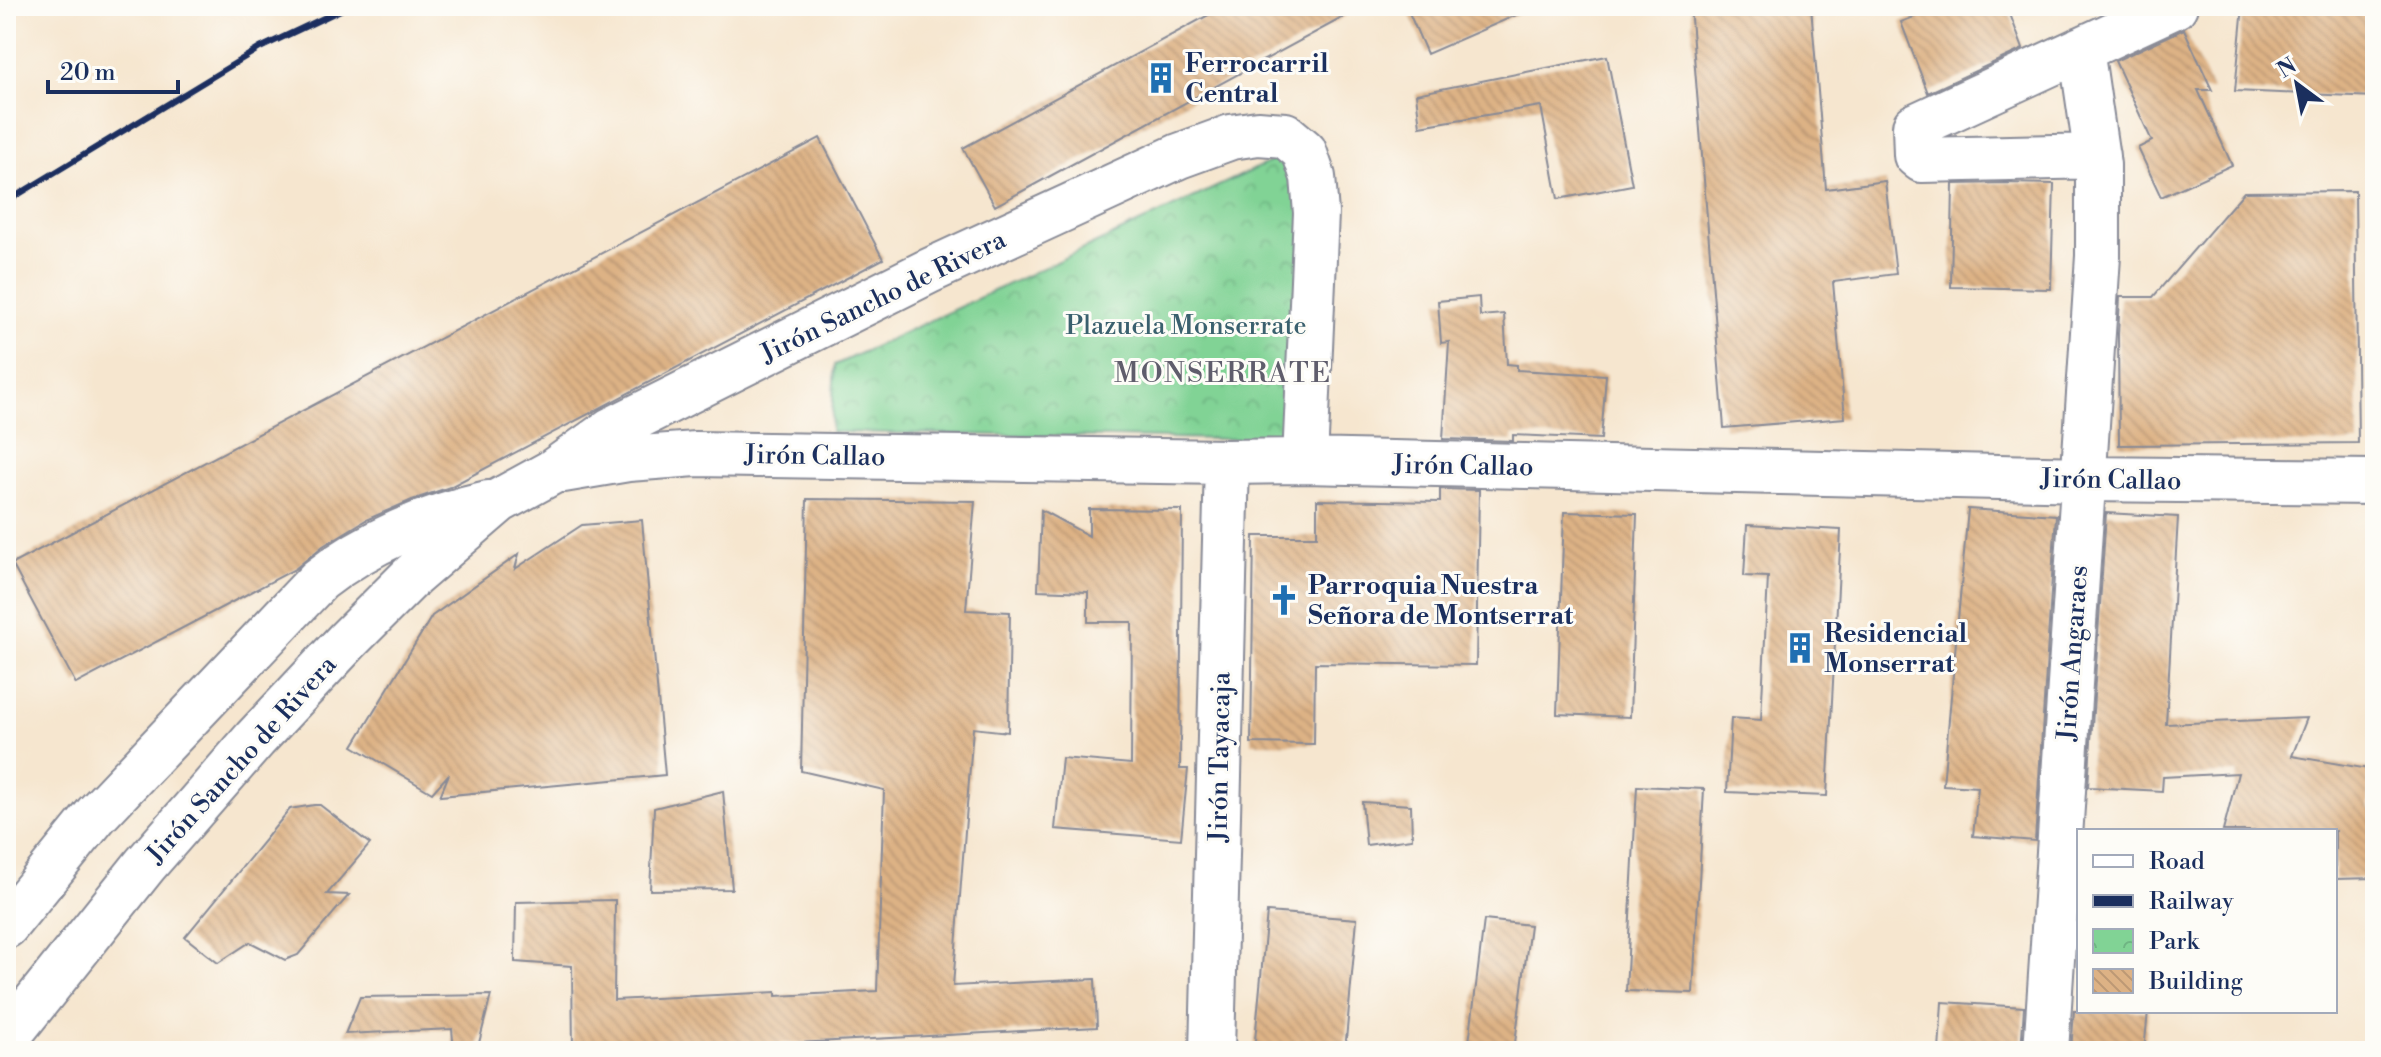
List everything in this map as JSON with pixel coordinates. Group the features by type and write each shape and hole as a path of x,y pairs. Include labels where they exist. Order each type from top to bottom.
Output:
{"street":[{"path":"2097,156 1922,160 1916,155 1915,126 2175,6"},
{"name":"Jirón Angaraes","path":"2046,1051 2098,256 2097,156 2081,49"},
{"name":"Jirón Sancho de Rivera","path":"6,1039 145,865 255,739 413,575 499,501 552,472 611,430 927,272 1179,156 1231,137 1258,133 1285,135 1304,151 1313,177 1316,213 1305,461"},
{"name":"Jirón Callao","path":"552,472 628,459 696,454 1305,461 2084,479 2375,482"},
{"name":"Jirón Tayacaja","path":"1212,1051 1227,462"},
{"name":"Jirón Sancho de Rivera","path":"6,926 96,815 319,580 356,555 430,519 499,501"}],"green space":[{"name":"Plazuela Monserrate","path":"1274,160 1304,167 1296,427 1281,440 831,432 835,365"}],"building":[{"name":"Ferrocarril Central","path":"1225,6 1364,6 995,206 963,148"},
{"path":"1406,6 1537,6 1427,54"},
{"path":"1690,6 1811,6 1826,189 1885,181 1896,274 1833,282 1845,418 1724,428"},
{"path":"1942,6 2007,6 2023,49 1928,93 1901,22"},
{"path":"2243,6 2375,6 2375,97 2235,91"},
{"path":"2184,29 2212,90 2198,90 2232,165 2161,197 2138,148 2152,141 2115,61"},
{"path":"1607,56 1632,185 1558,199 1541,106 1420,126 1416,94"},
{"path":"820,138 883,259 450,487 366,520 323,546 295,569 76,684 12,564"},
{"path":"1953,184 2054,184 2051,289 1951,287"},
{"path":"2355,191 2358,443 2119,445 2120,297 2153,297 2244,192"},
{"path":"1479,297 1480,316 1504,314 1507,364 1517,365 1517,370 1606,375 1601,439 1513,435 1513,441 1443,439 1449,342 1441,343 1438,301"},
{"path":"1440,489 1479,490 1476,665 1315,663 1314,744 1251,743 1254,536 1317,536 1317,500 1440,502"},
{"path":"807,499 975,501 966,610 1010,612 1008,732 973,728 953,986 1095,979 1097,1027 779,1044 780,1051 573,1051 572,966 515,962 516,902 615,900 614,1000 776,992 776,996 877,991 884,790 801,771"},
{"path":"1089,509 1182,510 1180,769 1188,769 1181,839 1055,829 1062,758 1131,764 1132,622 1088,622 1088,592 1038,590 1041,510 1089,536"},
{"path":"1968,509 2056,515 2035,841 1973,836 1978,787 1943,785"},
{"path":"1564,512 1637,514 1630,717 1557,714"},
{"path":"2106,513 2178,517 2166,724 2307,718 2292,756 2369,769 2369,810 2375,806 2375,878 2337,879 2337,829 2224,829 2238,773 2163,777 2162,791 2088,787"},
{"path":"642,520 665,775 440,796 449,774 432,793 353,746 432,616 519,554 515,569 582,525"},
{"name":"Residencial Monserrat","path":"1747,525 1841,530 1827,796 1727,792 1731,718 1761,720 1768,577 1744,576"},
{"path":"1637,786 1704,789 1693,993 1626,991"},
{"path":"723,791 732,889 650,890 654,808"},
{"path":"1362,802 1411,805 1412,839 1366,845"},
{"path":"320,805 370,844 327,894 349,895 298,955 285,960 250,942 218,963 185,937 290,809"},
{"path":"1267,912 1357,919 1345,1051 1254,1051"},
{"path":"1484,920 1530,925 1514,1051 1468,1051"},
{"path":"491,995 477,1051 454,1051 452,1029 345,1034 360,997"},
{"path":"1942,1002 2024,1007 2021,1051 1939,1051"},
{"path":"2074,1011 2148,1013 2144,1051 2071,1051"}],"railway":[{"path":"6,202 260,48 349,6"}],"place":[{"name":"Ferrocarril Central","path":"1161,78"},
{"name":"Parroquia Nuestra Señora de Montserrat","path":"1284,600"},
{"name":"Residencial Monserrat","path":"1800,648"}],"district":[{"name":"MONSERRATE","path":"1223,372"}]}
